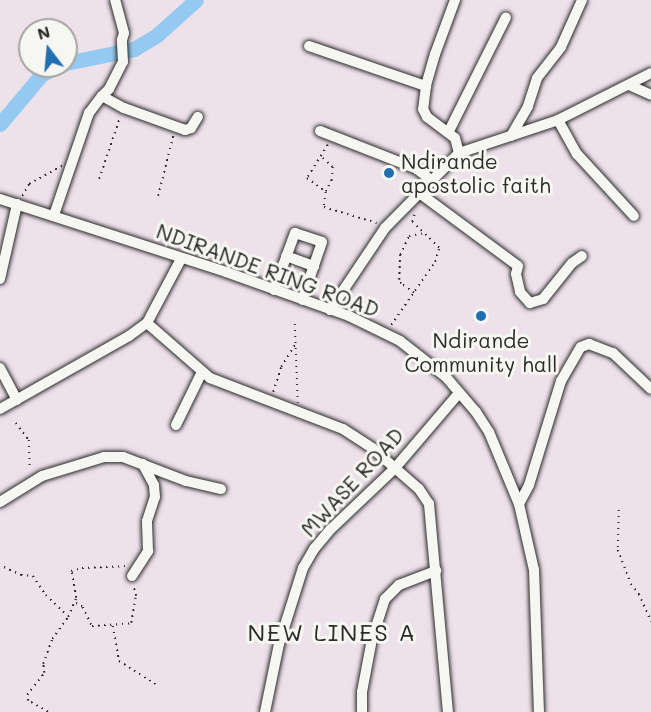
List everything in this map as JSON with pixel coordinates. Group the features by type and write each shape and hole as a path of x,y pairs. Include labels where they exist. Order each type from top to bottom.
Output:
{"street":[{"path":"54,215 89,113 117,77 123,55 124,33 115,0"},
{"path":"455,0 426,86 425,114 449,131 457,142 459,153"},
{"path":"511,136 528,106 537,78 561,47 582,0"},
{"path":"449,131 506,17"},
{"path":"309,46 426,86"},
{"path":"330,310 385,228 430,179 459,153 558,120 651,73"},
{"path":"629,85 651,95"},
{"path":"102,96 124,108 188,130 198,117"},
{"path":"558,120 577,154 634,216"},
{"path":"320,131 417,169 430,179"},
{"path":"418,192 518,266 516,274 520,292 530,303 543,299 572,263 582,256"},
{"name":"NDIRANDE RING ROAD","path":"0,199 54,215 330,310 386,333 423,357 459,393 489,432 519,504 534,570 539,712"},
{"path":"0,279 16,204"},
{"path":"274,290 295,233 322,242 302,300"},
{"path":"286,256 314,266"},
{"path":"0,409 129,336 147,323 181,259"},
{"path":"147,323 202,372 219,382 343,429 419,489 429,504 448,712"},
{"path":"519,504 529,485 561,381 581,347 589,344 613,353 651,389"},
{"path":"0,368 17,400"},
{"path":"176,425 202,372"},
{"name":"MWASE ROAD","path":"265,712 279,644 303,568 314,549 331,529 395,468 459,393"},
{"path":"0,502 42,476 86,461 123,457 186,481 221,489"},
{"path":"135,571 148,551 147,521 155,497 154,485 143,464"},
{"path":"362,712 362,692 372,639 385,599 399,585 436,572"}],"path":[{"path":"99,179 124,108"},
{"path":"158,196 176,127"},
{"path":"326,192 307,178 332,136"},
{"path":"322,156 333,169 331,184 326,192 326,208 363,217 385,228"},
{"path":"16,204 29,184 58,167 70,168"},
{"path":"386,333 435,262 439,248 412,222"},
{"path":"414,293 399,280 400,255 409,236 424,232"},
{"path":"295,324 300,396 296,412"},
{"path":"272,394 280,367 296,343"},
{"path":"16,423 29,440 30,474"},
{"path":"619,510 618,550 631,584 639,594 651,621"},
{"path":"48,712 28,702 27,695 44,673 43,664 52,639 69,617 74,602 71,571 109,566 135,571 136,596 131,623 92,626 83,607 74,602"},
{"path":"4,567 21,575 33,576 46,595 69,617"},
{"path":"112,625 119,661 157,685"}],"waterway":[{"path":"78,61 134,49 157,35 196,0"},
{"path":"0,124 39,78"}],"place":[{"name":"Ndirande apostolic faith","path":"389,173"},
{"name":"Ndirande Community hall","path":"481,316"}],"district":[{"name":"NEW LINES A","path":"332,632"}]}
